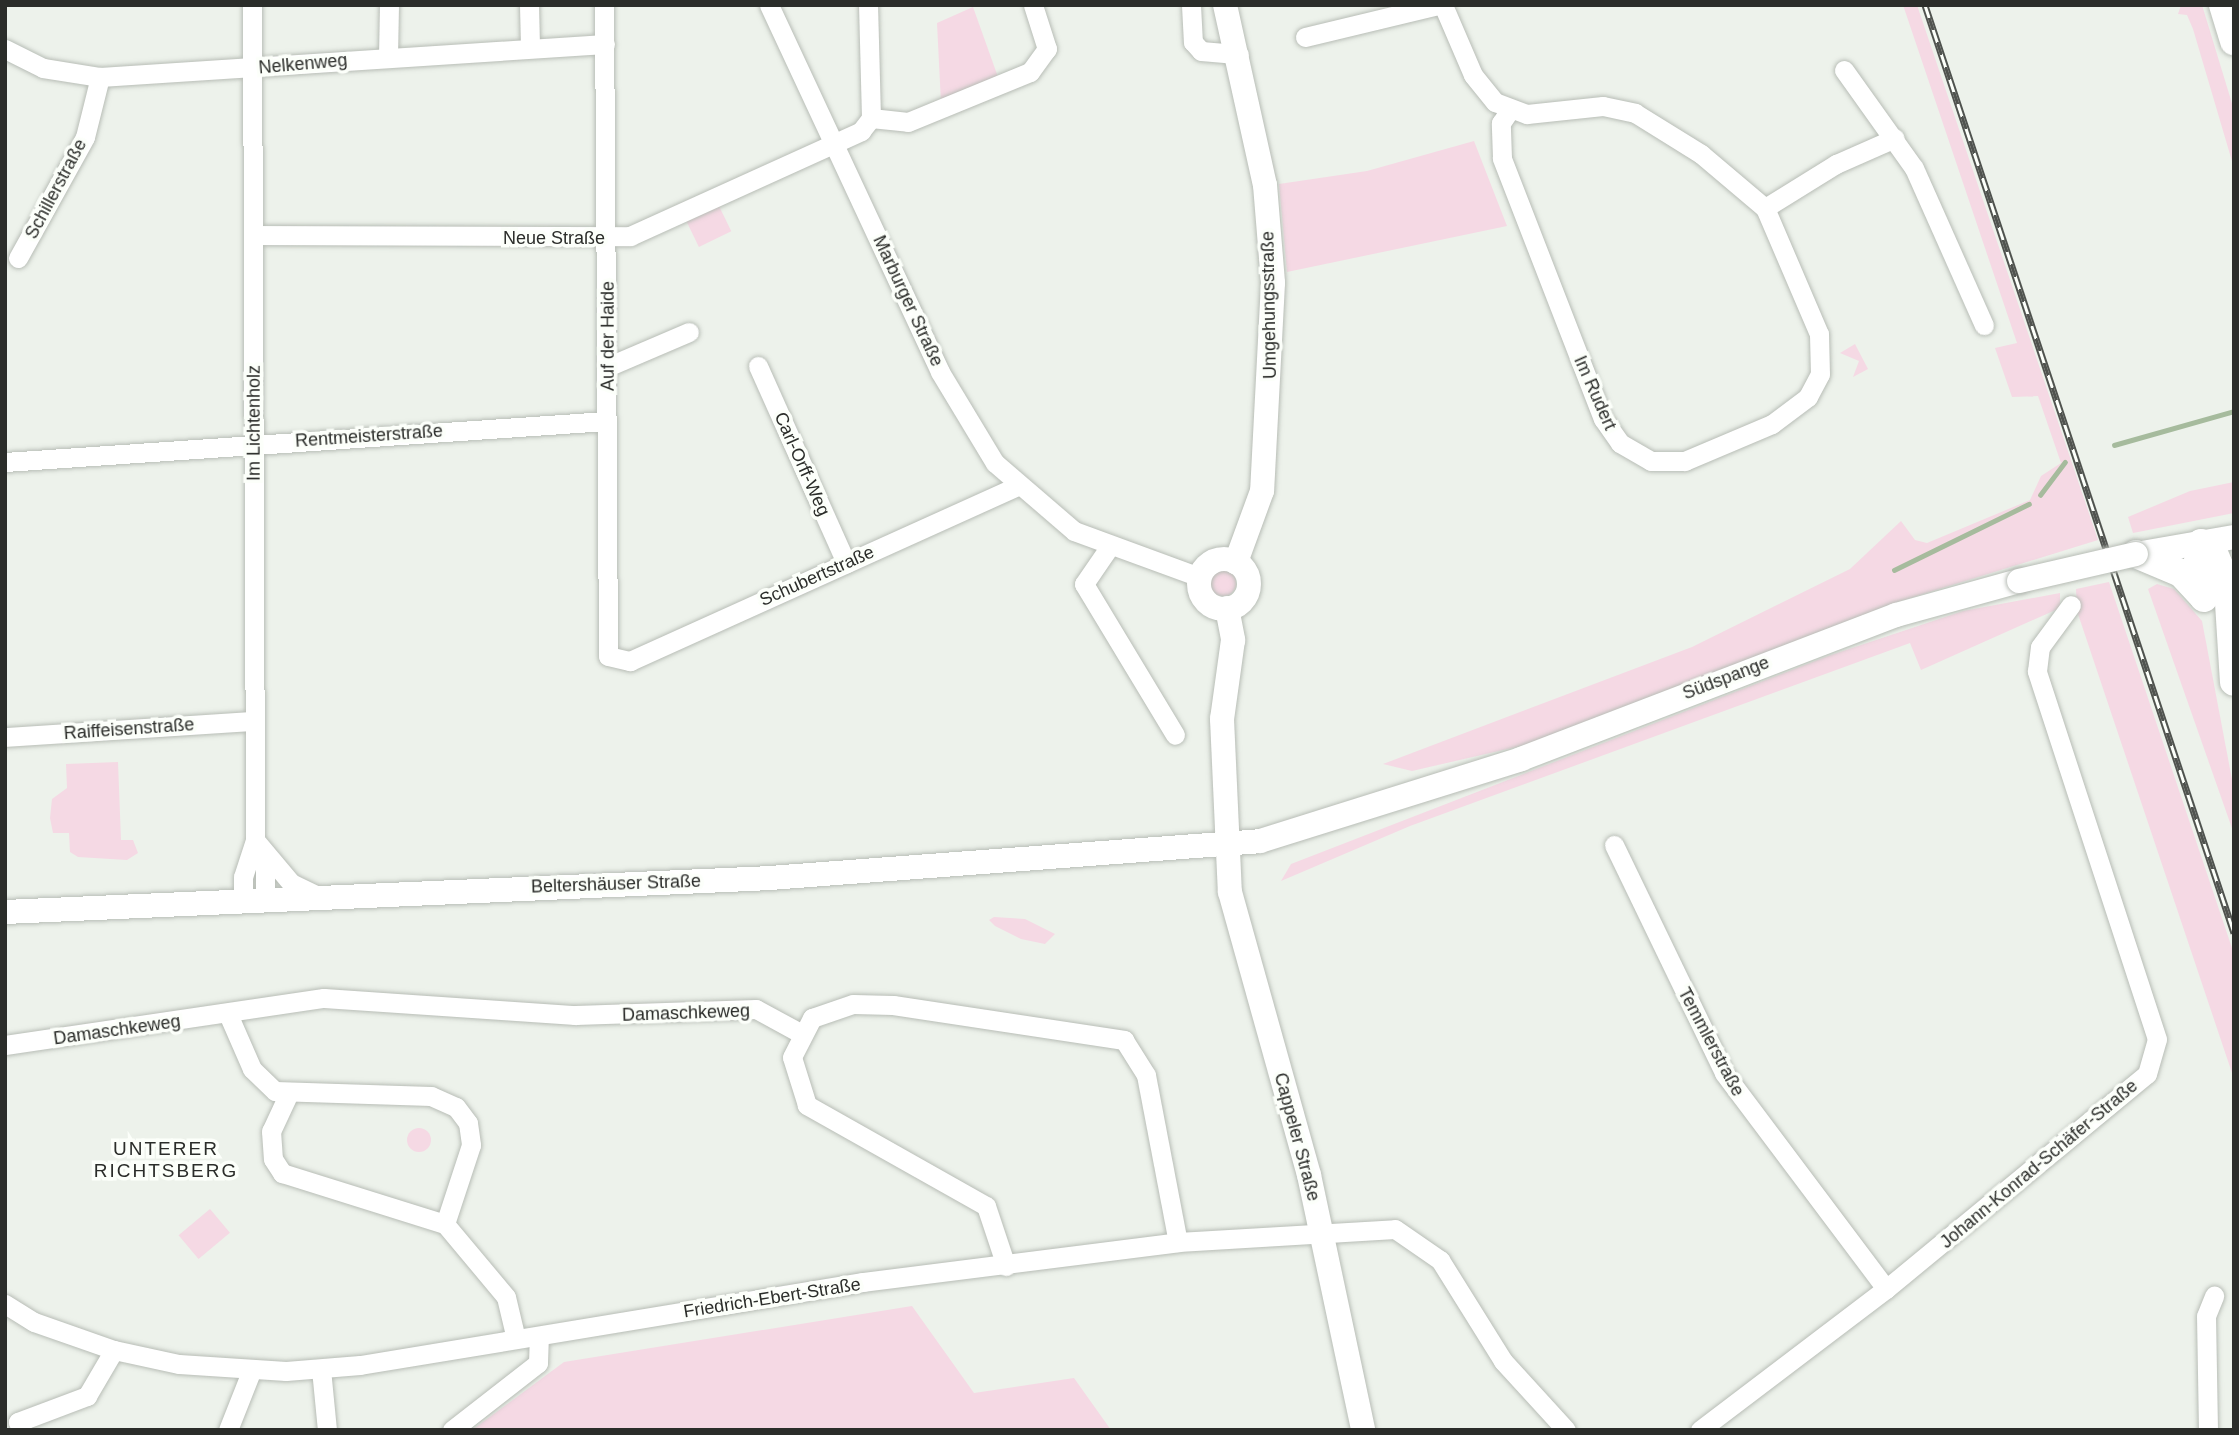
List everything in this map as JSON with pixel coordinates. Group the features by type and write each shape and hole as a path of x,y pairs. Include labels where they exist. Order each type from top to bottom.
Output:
{"highway":[{"path":"2223,5 2234,41"},
{"path":"2201,542 2219,560 2227,647 2234,681"},
{"path":"2136,554 2165,557 2222,587"}],"main road":[{"name":"Umgehungsstraße","path":"1225,5 1239,54 1265,185 1273,302 1262,491 1236,562"},
{"path":"2165,557 2201,542 2234,537"},
{"name":"Südspange","path":"1226,845 1348,817 1521,759 1896,615 2019,581 2136,554"},
{"path":"1215,560 1236,562 1248,589 1227,608 1203,598 1200,577 1215,560"},
{"path":"1226,845 1223,719 1233,640 1227,608"},
{"name":"Beltershäuser Straße","path":"5,912 959,867 1226,845"},
{"name":"Cappeler Straße","path":"1226,845 1240,937 1322,1231 1363,1430"}],"street":[{"name":"Im Lichtenholz","path":"252,5 255,443 253,721 256,840 243,877 254,900"},
{"path":"388,57 389,5"},
{"path":"529,5 530,47"},
{"name":"Auf der Haide","path":"604,5 608,239 605,575 608,656 617,663"},
{"name":"Marburger Straße","path":"769,5 952,394 1016,487 1074,531 1200,577"},
{"path":"868,5 872,118 920,119 1030,72 1047,49 1033,5"},
{"path":"1191,5 1193,42 1202,51 1239,54"},
{"path":"1305,37 1441,5 1473,75 1509,111"},
{"name":"Nelkenweg","path":"5,49 43,68 100,77 605,44"},
{"path":"1844,70 1895,138 1964,272 1984,326"},
{"name":"Schillerstraße","path":"18,258 85,137 100,77"},
{"name":"Im Rudert","path":"1603,106 1635,113 1701,154 1765,208 1819,334 1817,383 1787,415 1698,458 1672,463 1639,457 1603,419 1525,220 1500,146 1501,123 1509,111 1544,114 1603,106"},
{"name":"Neue Straße","path":"254,235 608,239 630,236 834,144 872,118"},
{"path":"1765,208 1836,164 1895,138"},
{"path":"607,367 689,332"},
{"name":"Carl-Orff-Weg","path":"758,366 846,563"},
{"name":"Rentmeisterstraße","path":"5,461 607,421"},
{"name":"Schubertstraße","path":"617,663 1016,487"},
{"path":"1110,546 1084,584 1175,735"},
{"name":"Johann-Konrad-Schäfer-Straße","path":"1700,1430 1886,1289 2147,1074 2157,1039 2037,671 2040,647 2071,606"},
{"name":"Raiffeisenstraße","path":"5,737 253,721"},
{"name":"Im Lichtenholz","path":"256,840 265,858 291,883 323,898"},
{"name":"Temmlerstraße","path":"1614,845 1724,1073 1886,1289"},
{"name":"Im Lichtenholz","path":"254,900 265,858"},
{"name":"Damaschkeweg","path":"5,1045 324,998 575,1015 756,1009 800,1033"},
{"path":"1006,1266 986,1206 807,1105 792,1058 800,1033 826,1010 893,1004 1124,1040 1146,1075 1178,1242"},
{"path":"228,1014 252,1069 288,1095 431,1096 456,1107 468,1122 471,1145 445,1224"},
{"path":"288,1095 271,1132 273,1158 282,1173 412,1217 445,1224 506,1297 516,1339"},
{"name":"Friedrich-Ebert-Straße","path":"5,1304 34,1322 114,1350 251,1372 321,1369 863,1282 1006,1266 1178,1242 1322,1231 1395,1229 1432,1250 1503,1362 1566,1430"},
{"path":"2208,1430 2206,1316 2214,1296"},
{"path":"452,1430 538,1363 539,1336"},
{"path":"15,1426 87,1396 114,1350"},
{"path":"321,1369 327,1430"},
{"path":"228,1430 251,1372"}],"shaded area":[{"path":"1903,5 1917,5 2098,540 1894,603 1546,740 1412,771 1383,764 1692,647 1850,569 1901,521 1915,540 1927,543 2030,500 2041,476 2061,463 2038,396 2012,397 1995,348 2017,343"},
{"path":"2181,5 2202,5 2234,110 2234,168 2193,29 2187,15 2178,14"},
{"path":"973,7 998,77 941,103 937,23"},
{"path":"1474,141 1507,226 1287,272 1279,184 1367,171"},
{"path":"719,206 731,231 699,247 687,222"},
{"path":"1855,344 1868,369 1853,377 1859,361 1840,353"},
{"path":"2234,482 2234,513 2133,533 2128,517 2190,491"},
{"path":"1223,570 1232,574 1236,583 1232,592 1223,596 1214,592 1210,583 1214,574"},
{"path":"2109,582 2234,954 2234,1079 2077,611 2076,589"},
{"path":"2157,584 2174,589 2202,621 2234,790 2234,834 2148,589"},
{"path":"2060,593 2060,608 1921,670 1910,643 1410,826 1281,881 1291,864 1828,656 1963,611"},
{"path":"118,762 121,840 133,840 138,853 127,860 78,857 70,852 69,833 53,833 50,818 52,799 67,788 66,764"},
{"path":"994,917 1025,919 1055,934 1045,944 1021,939 995,926 989,920"},
{"path":"419,1128 430,1135 431,1140 424,1151 419,1152 408,1145 407,1140 414,1129"},
{"path":"210,1209 230,1233 199,1259 179,1235"},
{"path":"912,1306 974,1393 1074,1378 1111,1430 472,1430 564,1362"}],"waterway":[{"path":"2114,445 2234,411"},
{"path":"2040,495 2065,462"},
{"path":"1894,570 2029,504"}],"railway":[{"path":"1925,5 2234,933"}],"district":[{"name":"UNTERER RICHTSBERG","path":"166,1160"}]}
